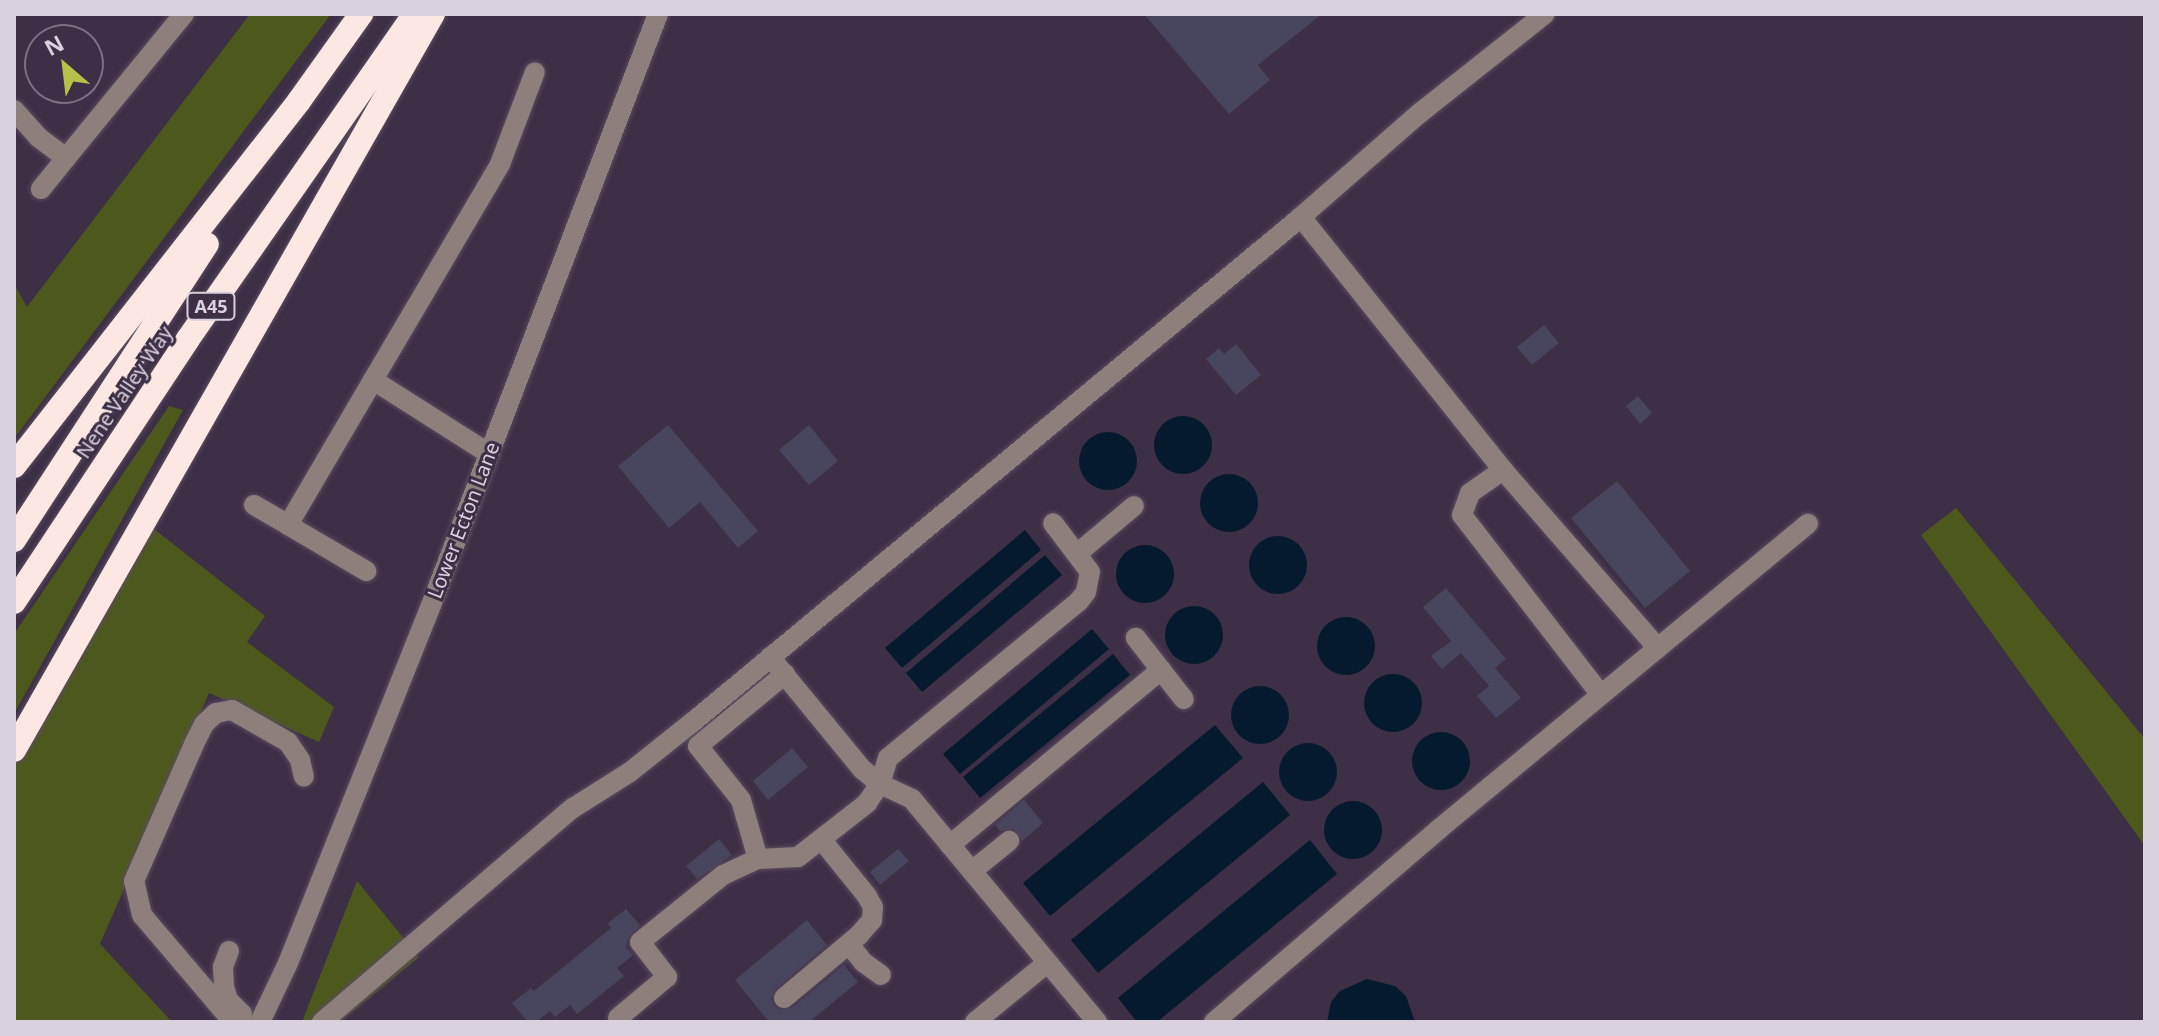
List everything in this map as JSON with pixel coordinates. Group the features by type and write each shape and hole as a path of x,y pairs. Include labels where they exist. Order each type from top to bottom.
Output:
{"highway":[{"name":"A45","path":"299,101 361,14"},
{"name":"Nene Valley Way","path":"14,602 197,326 415,14"},
{"path":"14,750 433,14"},
{"path":"14,466 299,101"},
{"name":"Nene Valley Way","path":"14,540 299,101"}],"street":[{"path":"41,189 184,14"},
{"name":"Lower Ecton Lane","path":"258,1022 288,963 658,14"},
{"path":"322,1022 573,808 630,772 1301,217 1420,113 1545,14"},
{"path":"288,525 500,164 535,72"},
{"path":"14,110 38,137 66,158"},
{"path":"1301,217 1503,470 1658,648"},
{"path":"373,380 488,453"},
{"path":"1503,470 1470,493 1462,515 1601,695"},
{"path":"254,505 366,571"},
{"path":"1078,553 1134,506"},
{"path":"617,1021 667,977 640,942 723,875 758,859 798,857 867,803 880,784 888,758 1086,592 1090,572 1053,523"},
{"path":"1214,1022 1439,829 1808,524"},
{"path":"1136,638 1184,699"},
{"path":"770,657 862,769 880,784 912,799 1097,1022"},
{"path":"950,845 1161,670"},
{"path":"758,859 741,800 698,746 785,674"},
{"path":"233,1022 142,915 134,881 194,744 204,724 216,713 232,710 288,742 300,760 304,777"},
{"path":"784,998 849,944 872,920 873,907 821,839"},
{"path":"972,871 1009,841"},
{"path":"849,944 863,962 881,975"},
{"path":"229,951 223,967 228,1000 258,1022"},
{"path":"975,1022 1047,963"}],"green space":[{"path":"250,14 331,14 14,439 14,284 27,307"},
{"path":"169,406 183,410 14,714 14,634"},
{"path":"1956,508 2145,739 2145,846 1921,535"},
{"path":"154,529 265,616 247,642 334,707 319,742 209,693 100,944 172,1022 14,1022 14,767 101,606"},
{"path":"357,881 419,957 340,1022 302,1022"}],"water":[{"path":"1183,416 1194,418 1203,425 1210,434 1210,456 1203,465 1194,472 1183,474 1172,472 1163,465 1156,456 1154,445 1156,434 1163,425 1172,418"},
{"path":"1108,432 1119,434 1128,441 1135,450 1135,472 1128,481 1119,488 1108,490 1097,488 1088,481 1081,472 1079,461 1081,450 1088,441 1097,434"},
{"path":"1229,474 1240,476 1249,483 1256,492 1256,514 1249,523 1240,530 1229,532 1218,530 1209,523 1202,514 1200,503 1202,492 1209,483 1218,476"},
{"path":"1025,530 1041,550 902,668 885,648"},
{"path":"1278,536 1289,538 1298,545 1305,554 1305,576 1298,585 1289,592 1278,594 1267,592 1258,585 1251,576 1249,565 1251,554 1258,545 1267,538"},
{"path":"1145,545 1156,547 1165,554 1172,563 1172,585 1165,594 1156,601 1145,603 1134,601 1125,594 1118,585 1116,574 1118,563 1125,554 1134,547"},
{"path":"1045,555 1062,575 922,692 906,673"},
{"path":"1194,606 1205,608 1214,615 1221,624 1221,646 1214,655 1205,662 1194,664 1183,662 1174,655 1167,646 1165,635 1167,624 1174,615 1183,608"},
{"path":"1346,617 1357,619 1366,626 1373,635 1373,657 1366,666 1357,673 1346,675 1335,673 1326,666 1319,657 1317,646 1319,635 1326,626 1335,619"},
{"path":"1092,629 1109,649 960,774 943,754"},
{"path":"1113,654 1130,675 980,798 963,777"},
{"path":"1393,674 1404,676 1413,683 1420,692 1420,714 1413,723 1404,730 1393,732 1382,730 1373,723 1366,714 1364,703 1366,692 1373,683 1382,676"},
{"path":"1260,686 1271,688 1280,695 1287,704 1287,726 1280,735 1271,742 1260,744 1249,742 1240,735 1233,726 1231,715 1233,704 1240,695 1249,688"},
{"path":"1215,725 1243,758 1050,916 1023,883"},
{"path":"1441,732 1452,734 1461,741 1468,750 1468,772 1461,781 1452,788 1441,790 1430,788 1421,781 1414,772 1412,761 1414,750 1421,741 1430,734"},
{"path":"1308,743 1319,745 1328,752 1335,761 1335,783 1328,792 1319,799 1308,801 1297,799 1288,792 1281,783 1279,772 1281,761 1288,752 1297,745"},
{"path":"1263,782 1290,815 1098,973 1071,940"},
{"path":"1353,801 1364,803 1373,810 1380,819 1380,841 1373,850 1364,857 1353,859 1342,857 1333,850 1326,841 1324,830 1326,819 1333,810 1342,803"},
{"path":"1310,840 1337,874 1157,1022 1137,1022 1118,998"},
{"path":"1367,979 1395,986 1406,996 1415,1022 1327,1022 1331,1002 1340,991"}],"building":[{"path":"1144,14 1322,14 1258,65 1270,80 1229,114"},
{"path":"1544,325 1559,343 1532,365 1517,347"},
{"path":"1236,344 1261,375 1236,395 1206,359 1219,348 1224,354"},
{"path":"1638,396 1652,413 1640,424 1626,406"},
{"path":"668,425 758,531 738,548 700,502 669,528 618,466"},
{"path":"809,425 838,461 809,485 779,450"},
{"path":"1617,481 1690,571 1645,608 1571,518"},
{"path":"1446,588 1506,659 1495,668 1521,698 1496,718 1477,696 1489,686 1461,653 1442,669 1431,656 1451,641 1423,607"},
{"path":"792,748 808,767 768,800 753,781"},
{"path":"1024,800 1043,823 1022,841 1014,829 1000,831 995,825"},
{"path":"719,839 732,855 697,879 686,866"},
{"path":"898,849 909,861 880,885 870,872"},
{"path":"626,909 640,925 628,938 626,947 633,955 617,968 624,976 577,1014 570,1005 555,1017 550,1011 536,1022 528,1022 512,1003 531,988 534,991 611,928 608,923"},
{"path":"807,920 827,945 775,989 771,999 774,1006 780,1010 792,1008 844,965 858,982 809,1022 769,1022 735,980"}]}
